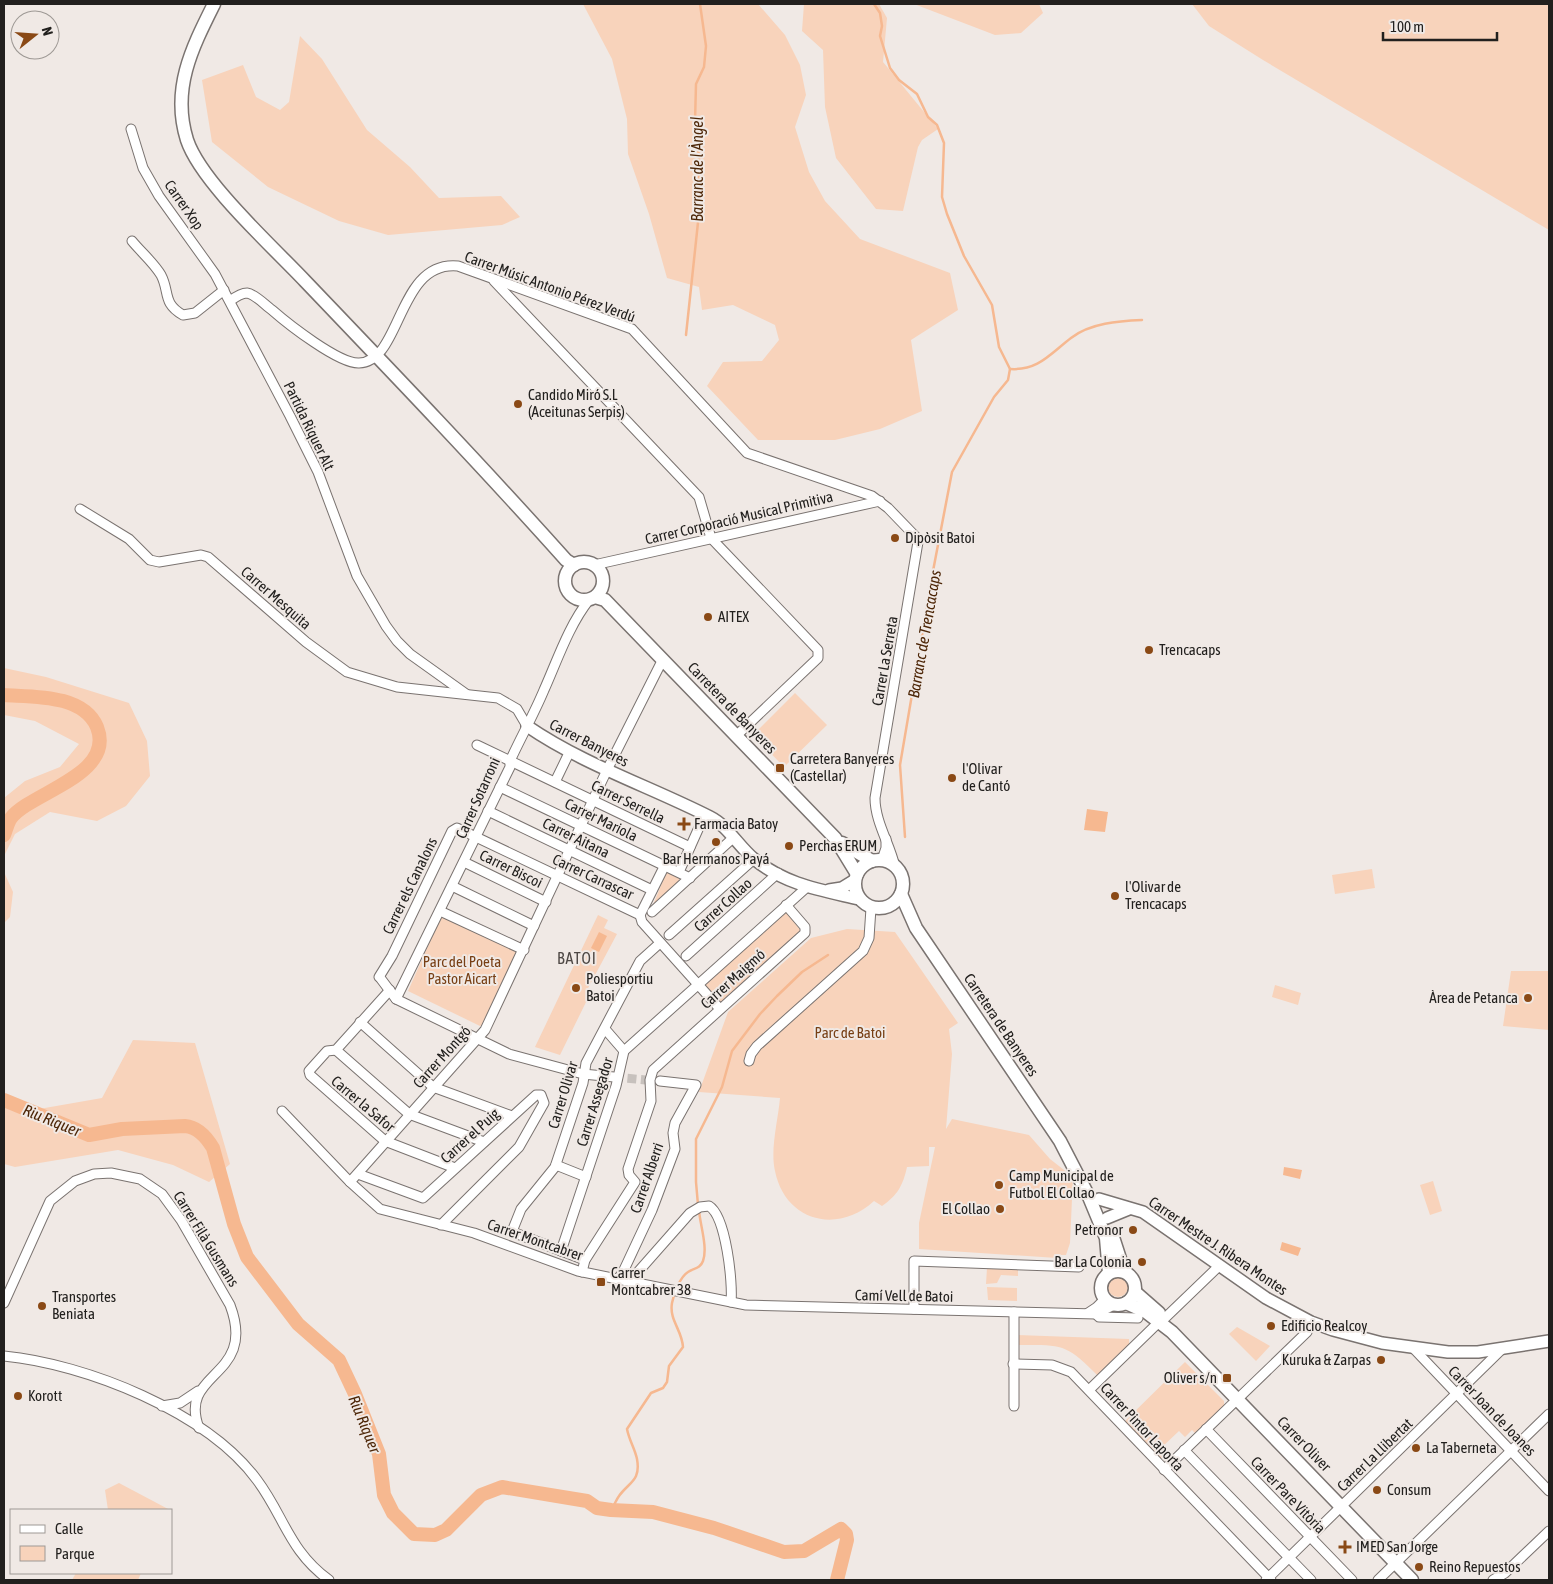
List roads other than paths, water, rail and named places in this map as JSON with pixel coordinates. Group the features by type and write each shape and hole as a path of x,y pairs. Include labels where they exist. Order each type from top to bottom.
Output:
{"main road":[{"path":"214,4 192,50 182,80 182,119 192,152 208,176 570,565"},
{"path":"584,562 599,566 604,583 593,599 570,594 566,589 566,576 570,565 584,562"},
{"name":"Carretera de Banyeres","path":"593,599 663,659 835,838 856,877"},
{"name":"Carretera de Banyeres","path":"835,838 877,861"},
{"path":"877,861 896,867 902,879 901,894 888,907 871,908 859,899 856,892 856,877 861,868 877,861"},
{"name":"Carretera de Banyeres","path":"901,894 916,928 1099,1199 1124,1271"},
{"name":"Carretera de Banyeres","path":"888,907 916,928"},
{"name":"Carretera de Banyeres","path":"1060,1141 1089,1197 1106,1238 1109,1273"},
{"path":"1115,1302 1135,1292 1134,1280 1124,1271 1109,1273 1101,1285 1115,1302 1146,1312 1162,1320"},
{"name":"Carrer Oliver","path":"1135,1292 1412,1580"}],"street":[{"name":"Carrer Xop","path":"131,129 143,168 224,290"},
{"path":"132,241 160,274 166,288 165,294 173,308 183,315 195,313 224,290"},
{"name":"Carrer Músic Antonio Pérez Verdú","path":"377,356 415,288 429,273 449,265 458,266 632,329 746,453 872,496 880,501"},
{"path":"492,279 699,497 711,538 819,654 818,658 736,736"},
{"name":"Partida Riquer Alt","path":"224,290 318,472 354,568"},
{"path":"230,300 242,294 251,294 291,326 350,362 366,362 377,356"},
{"name":"Carrer Corporació Musical Primitiva","path":"599,566 711,538 880,501"},
{"name":"Carrer La Serreta","path":"880,501 916,537 918,542 875,798 876,814 896,867"},
{"name":"Carrer Mesquita","path":"80,509 129,539 150,560 159,562 201,555 208,557 306,642 347,672 390,685 466,694"},
{"name":"Carrer Banyeres","path":"354,568 397,642 428,668 466,694 494,697 510,703 521,715 527,726 569,753 716,820 754,859 803,890 842,888 856,877"},
{"name":"Carrer Sotarroni","path":"396,999 510,767 510,760 593,599"},
{"name":"Carrer Montgó","path":"350,1182 485,1030 607,770 663,659"},
{"name":"Carrer Serrella","path":"477,745 690,847"},
{"path":"555,782 569,753"},
{"name":"Carrer Mariola","path":"500,787 690,878"},
{"name":"Carrer Aitana","path":"488,811 652,890"},
{"path":"679,872 705,814"},
{"name":"Carrer els Canalons","path":"390,990 380,978 452,830 459,828 476,837"},
{"name":"Carrer Carrascar","path":"476,837 640,915 640,920 720,1009"},
{"path":"652,912 733,838"},
{"path":"877,861 886,848 886,839"},
{"path":"669,935 754,859"},
{"name":"Carrer Biscoi","path":"464,862 546,902"},
{"path":"640,915 664,865"},
{"name":"Carrer Collao","path":"686,956 778,873"},
{"path":"452,886 534,926"},
{"name":"Carrer Assegador","path":"561,1251 616,1086 624,1051 803,890"},
{"name":"Carrer Banyeres","path":"824,890 859,899"},
{"name":"Carrer Maigmó","path":"585,1260 636,1182 629,1175 628,1169 651,1101 650,1080 653,1070 805,933 805,927 786,905"},
{"path":"749,1061 751,1054 757,1046 864,951 869,938 871,908"},
{"path":"440,911 524,950"},
{"name":"Carrer Olivar","path":"513,1231 521,1209 556,1165 583,1083 584,1068 640,961 660,942"},
{"path":"484,1142 409,1114 336,1050 390,990 396,999 477,1040 517,1056 583,1074 614,1077"},
{"path":"360,1022 434,1087 512,1116"},
{"path":"604,1029 624,1051"},
{"name":"Carrer la Safor","path":"336,1050 327,1051 309,1072 312,1078 385,1142 455,1168"},
{"name":"Carrer Alberri","path":"618,1279 652,1210 675,1149 673,1133 675,1123 696,1085 660,1081"},
{"name":"Carrer el Puig","path":"358,1174 423,1198 536,1095 544,1097 544,1103 519,1146 441,1225"},
{"name":"Carrer Montcabrer","path":"282,1111 350,1182 375,1206 383,1211 474,1233 582,1272 630,1281"},
{"path":"556,1165 586,1176"},
{"name":"Carrer Filà Gusmans","path":"4,1303 48,1206 58,1193 75,1181 94,1174 117,1173 140,1179 156,1188 168,1200 230,1305 236,1320 236,1340 232,1354 223,1367 198,1391 180,1403 162,1406"},
{"name":"Carrer Mestre J. Ribera Montes","path":"1099,1199 1131,1208 1154,1218 1266,1298 1311,1322 1373,1341 1415,1350 1467,1353 1549,1341"},
{"path":"630,1281 690,1213 704,1206 709,1206 715,1210 728,1254 727,1302"},
{"name":"Carrer Mestre J. Ribera Montes","path":"1107,1218 1131,1208"},
{"name":"Carrer Montcabrer","path":"513,1231 585,1260"},
{"path":"582,1272 585,1260"},
{"path":"914,1309 914,1261 1079,1267"},
{"path":"1089,1390 1219,1266"},
{"name":"Camí Vell de Batoi","path":"630,1281 727,1302 790,1307 1096,1314 1115,1302"},
{"path":"1085,1314 1115,1302"},
{"path":"1014,1312 1014,1406"},
{"name":"Camí Vell de Batoi","path":"1096,1314 1099,1317 1138,1318"},
{"path":"1164,1470 1307,1332 1311,1322"},
{"name":"Carrer La Llibertat","path":"1268,1579 1502,1349"},
{"name":"Carrer Joan de Joanes","path":"1415,1350 1549,1491"},
{"path":"4,1356 54,1365 92,1376 162,1406 199,1428 232,1453 250,1471 266,1493 296,1548 309,1563 330,1580"},
{"name":"Carrer Pintor Laporta","path":"1013,1364 1052,1364 1063,1367 1071,1372 1268,1579"},
{"path":"198,1391 194,1412 199,1428"},
{"path":"1378,1580 1549,1414"},
{"name":"Carrer Pare Vitòria","path":"1206,1429 1352,1580"},
{"path":"1184,1450 1311,1580"},
{"path":"1493,1580 1505,1573 1549,1531"}],"waterway":[{"name":"Barranc de l'Àngel","path":"686,335 699,213 699,157 695,122 696,84 704,67 706,46 700,4"},
{"name":"Barranc de Trencacaps","path":"874,4 880,13 882,26 880,36 890,68 899,80 917,94 928,117 937,125 944,143 942,197 964,256 992,305 999,347 1010,369 1008,380 994,397 952,472 900,765 905,837"},
{"path":"1010,369 1020,369 1036,364 1071,338 1087,329 1114,322 1142,320"},
{"name":"Riu Riquer","path":"4,695 56,699 81,708 90,716 97,727 100,744 94,758 83,770 69,781 21,809 11,818 4,835"},
{"name":"Barranc de Trencacaps","path":"698,1205 696,1139 722,1087 732,1051 760,1014 777,996 802,972 828,955"},
{"name":"Riu Riquer","path":"4,1100 89,1135 122,1129 185,1126 194,1128 205,1137 213,1148 234,1224 247,1257 298,1324 339,1360 379,1454 384,1495 393,1513 414,1534 435,1535 446,1530 481,1495 502,1487 587,1501 597,1508 653,1512 714,1528 784,1552 804,1551 841,1529 846,1534 847,1540 837,1580"},
{"name":"Barranc de Trencacaps","path":"611,1510 619,1496 636,1477 637,1472 637,1459 627,1429 651,1393 663,1388 667,1382 669,1366 683,1347 672,1315 672,1303 682,1278 688,1272 699,1267 703,1261 704,1243 699,1210"}],"tunnel":[{"path":"614,1077 656,1081"}],"place":[{"name":"Candido Miró S.L (Aceitunas Serpis)","path":"518,404"},
{"name":"Dipòsit Batoi","path":"895,538"},
{"name":"AITEX","path":"708,617"},
{"name":"Trencacaps","path":"1149,650"},
{"name":"Carretera Banyeres (Castellar)","path":"780,768"},
{"name":"l'Olivar de Cantó","path":"952,778"},
{"name":"Farmacia Batoy","path":"684,824"},
{"name":"Bar Hermanos Payá","path":"716,842"},
{"name":"Perchas ERUM","path":"789,846"},
{"name":"l'Olivar de Trencacaps","path":"1115,896"},
{"name":"Poliesportiu Batoi","path":"576,988"},
{"name":"Àrea de Petanca","path":"1528,998"},
{"name":"Camp Municipal de Futbol El Collao","path":"999,1185"},
{"name":"El Collao","path":"1000,1209"},
{"name":"Petronor","path":"1133,1230"},
{"name":"Bar La Colonia","path":"1142,1262"},
{"name":"Carrer Montcabrer 38","path":"601,1282"},
{"name":"Transportes Beniata","path":"42,1306"},
{"name":"Edificio Realcoy","path":"1271,1326"},
{"name":"Kuruka & Zarpas","path":"1381,1360"},
{"name":"Oliver s/n","path":"1227,1378"},
{"name":"Korott","path":"18,1396"},
{"name":"La Taberneta","path":"1416,1448"},
{"name":"Consum","path":"1377,1490"},
{"name":"IMED San Jorge","path":"1345,1547"},
{"name":"Reino Repuestos","path":"1419,1567"}],"district":[{"name":"BATOI","path":"577,958"}],"park label":[{"name":"Parc del Poeta Pastor Aicart","path":"462,970"},
{"name":"Parc de Batoi","path":"850,1033"}]}
